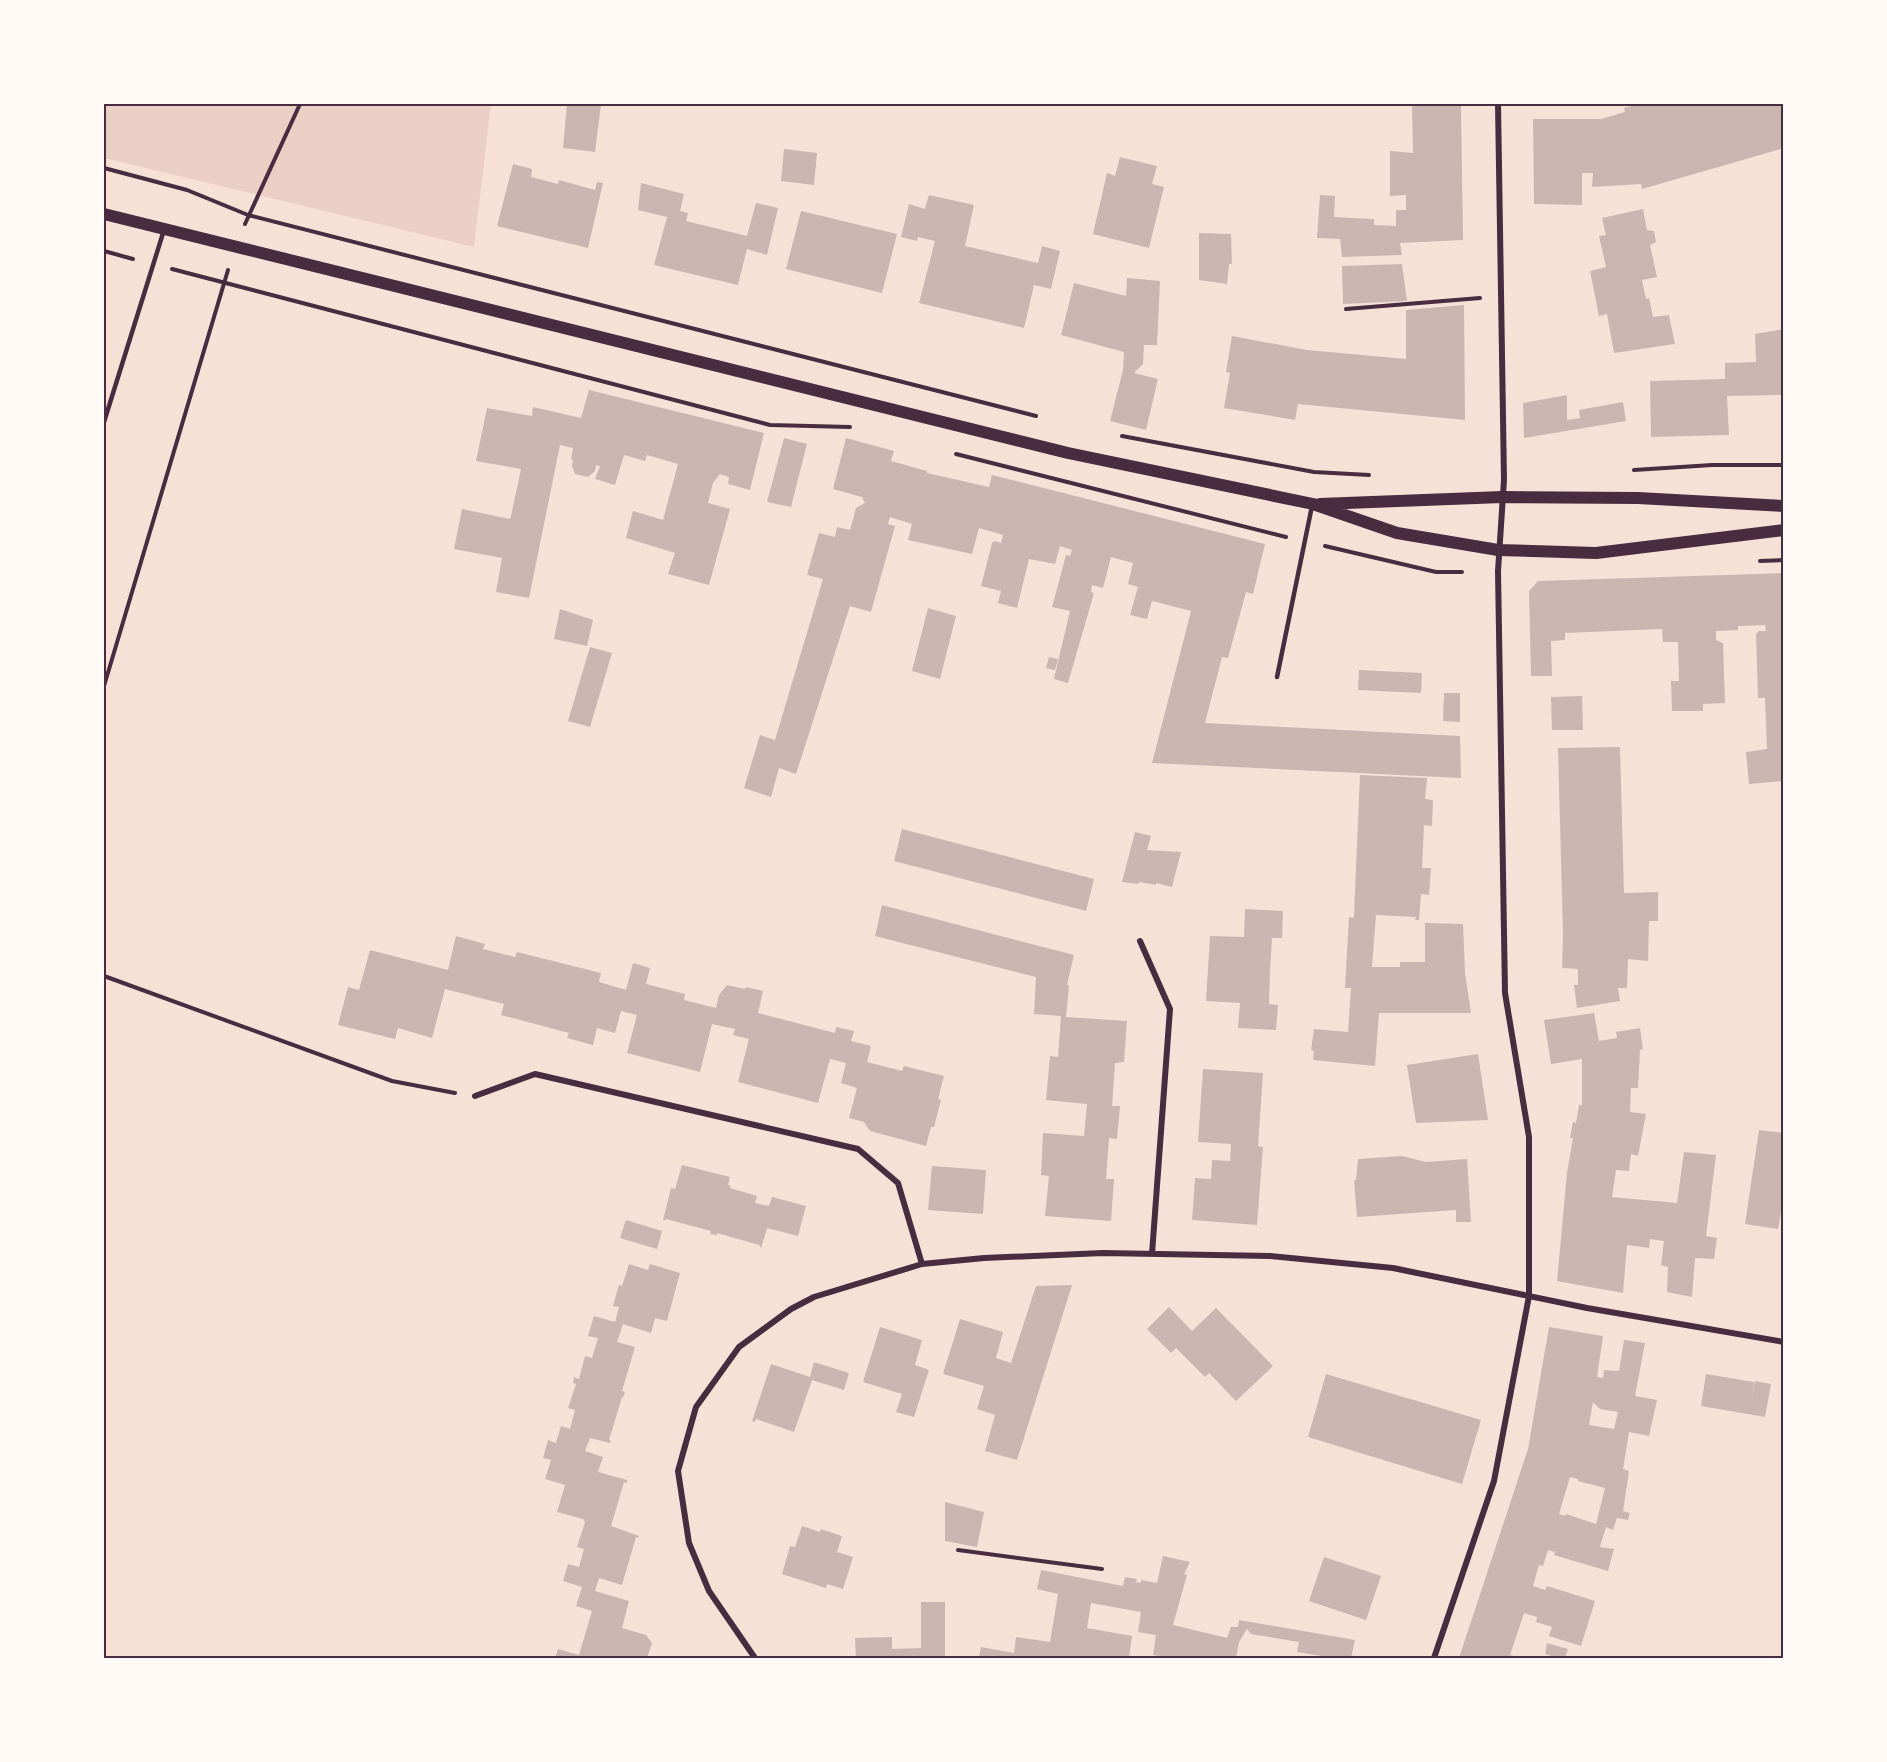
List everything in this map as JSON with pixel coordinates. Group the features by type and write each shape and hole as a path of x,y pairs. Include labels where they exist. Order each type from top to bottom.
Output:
{"main road":[{"path":"104,214 1068,453 1312,504 1397,533 1498,550 1596,553 1784,530"},
{"path":"1312,504 1502,496 1638,498 1784,506"}],"street":[{"path":"1434,1659 1494,1481 1529,1296 1529,1137 1505,993 1498,550 1504,480 1498,104"},
{"path":"1140,941 1170,1009 1152,1254"},
{"path":"475,1096 536,1074 858,1149 898,1183 922,1264"},
{"path":"755,1659 710,1591 689,1543 678,1471 696,1407 738,1347 791,1309 814,1297 922,1264 984,1258 1103,1253 1270,1256 1393,1268 1587,1308 1784,1342"}],"lane":[{"path":"104,422 164,230"},
{"path":"1277,677 1312,504"}],"path":[{"path":"248,215 300,104"},
{"path":"104,168 187,190 248,215 1046,419"},
{"path":"104,686 225,282"},
{"path":"1347,309 1501,297"},
{"path":"1116,435 1314,472 1373,475"},
{"path":"1631,470 1712,465 1784,465"},
{"path":"104,976 392,1081 475,1096"},
{"path":"958,1550 1102,1569"}],"shaded area":[{"path":"104,104 491,104 474,247 104,158"}],"building":[{"path":"567,104 601,104 595,152 563,148"},
{"path":"1412,104 1461,104 1463,240 1400,243 1402,255 1342,257 1340,239 1317,238 1320,195 1335,196 1334,217 1374,219 1374,225 1396,226 1396,210 1406,210 1406,195 1390,196 1390,151 1413,153"},
{"path":"1639,104 1784,104 1784,148 1642,189 1641,184 1592,187 1593,173 1582,173 1582,205 1534,204 1533,119 1601,119 1625,112 1624,108"},
{"path":"784,149 817,153 814,185 781,181"},
{"path":"1120,157 1157,166 1152,184 1164,187 1149,248 1093,234 1107,173 1115,176"},
{"path":"513,164 532,169 531,177 558,184 559,180 595,190 597,182 603,183 588,248 497,226"},
{"path":"641,183 684,194 680,211 688,213 686,221 747,236 756,203 778,208 767,255 747,249 738,285 654,265 667,217 638,210"},
{"path":"929,195 974,205 965,246 1038,263 1042,246 1060,251 1051,289 1034,285 1024,328 919,303 935,241 918,237 917,241 901,237 909,204 925,209"},
{"path":"1643,209 1647,230 1654,231 1656,242 1650,245 1657,277 1642,280 1646,299 1649,298 1653,317 1669,315 1675,344 1614,353 1607,314 1599,316 1590,271 1606,267 1599,236 1606,235 1602,218"},
{"path":"801,211 897,234 882,293 786,269"},
{"path":"1199,233 1231,234 1232,264 1229,264 1227,284 1199,280"},
{"path":"1402,264 1407,301 1343,304 1342,266"},
{"path":"1127,278 1160,281 1157,345 1144,345 1143,364 1134,373 1158,379 1146,430 1110,421 1123,370 1124,352 1061,335 1074,283 1126,296"},
{"path":"1464,305 1465,420 1298,404 1295,420 1224,408 1230,373 1226,372 1232,336 1307,350 1406,359 1406,310"},
{"path":"1784,329 1784,361 1781,361 1781,379 1784,379 1784,423 1782,423 1781,395 1727,396 1729,435 1651,437 1650,381 1725,379 1725,363 1756,362 1755,334"},
{"path":"589,390 764,433 750,490 728,484 729,477 720,474 713,483 708,503 730,509 709,585 668,574 675,553 626,538 633,511 663,520 678,464 647,455 645,461 624,455 615,485 595,479 600,466 596,465 595,471 588,477 575,474 571,459 573,448 560,445 529,598 496,592 502,558 454,549 462,509 510,519 511,516 521,469 476,461 487,408 532,416 533,407 581,418"},
{"path":"1567,395 1567,420 1580,418 1579,410 1623,402 1626,421 1524,438 1523,403"},
{"path":"784,438 807,444 791,507 767,502"},
{"path":"846,438 894,451 891,461 927,471 927,473 989,487 992,475 1265,544 1253,594 1246,592 1228,658 1222,657 1205,723 1460,736 1461,778 1152,763 1191,611 1152,601 1147,619 1130,615 1138,587 1128,584 1133,563 1111,557 1103,588 1092,585 1091,592 1094,593 1068,683 1054,679 1070,611 1052,607 1066,555 1070,556 1072,550 1060,546 1055,564 1029,559 1017,608 998,603 1001,591 981,586 992,543 995,541 1001,543 1003,535 979,528 972,554 908,540 912,524 890,517 888,524 895,526 871,612 850,606 796,774 779,768 771,797 744,788 760,735 775,740 823,579 807,575 819,533 835,537 837,527 850,530 856,508 865,503 862,497 833,489"},
{"path":"1784,573 1784,781 1749,784 1746,752 1767,749 1765,698 1758,698 1756,634 1759,631 1766,631 1765,625 1738,626 1738,630 1716,631 1716,640 1723,643 1725,703 1703,704 1703,711 1672,711 1671,681 1679,681 1678,642 1663,642 1662,629 1565,633 1565,640 1551,641 1552,676 1531,676 1529,591 1538,581"},
{"path":"928,608 956,616 940,679 912,671"},
{"path":"560,609 593,620 587,646 554,639"},
{"path":"590,647 612,653 590,727 568,721"},
{"path":"1049,657 1058,659 1055,670 1046,668"},
{"path":"1359,670 1422,673 1421,693 1358,690"},
{"path":"1444,693 1460,693 1460,722 1443,721"},
{"path":"1582,696 1583,730 1552,730 1551,697"},
{"path":"1620,747 1624,893 1658,892 1658,921 1649,921 1648,961 1628,959 1627,988 1618,988 1620,1001 1577,1008 1574,985 1578,985 1578,969 1562,968 1558,748"},
{"path":"1360,775 1427,778 1425,799 1433,800 1432,826 1424,825 1422,868 1431,868 1429,895 1421,894 1419,920 1415,920 1416,917 1376,915 1372,967 1400,967 1400,962 1425,962 1425,923 1463,924 1465,973 1471,1013 1379,1013 1375,1066 1313,1060 1314,1051 1311,1050 1314,1029 1348,1032 1351,988 1345,988 1349,917 1354,918"},
{"path":"902,829 1094,879 1086,911 894,861"},
{"path":"1135,832 1151,836 1147,850 1181,852 1172,887 1156,883 1156,885 1122,882"},
{"path":"882,905 1074,955 1067,985 1069,986 1066,1017 1127,1021 1124,1062 1115,1063 1112,1106 1120,1106 1117,1139 1109,1138 1106,1179 1114,1179 1111,1221 1045,1216 1049,1176 1041,1175 1043,1133 1084,1136 1087,1104 1046,1100 1050,1056 1058,1057 1061,1016 1034,1014 1036,977 875,936"},
{"path":"1245,909 1283,911 1282,938 1272,938 1270,971 1269,1004 1278,1005 1276,1030 1238,1028 1240,1003 1206,1001 1210,936 1244,937"},
{"path":"456,936 485,944 483,949 515,957 517,952 601,973 599,982 626,990 633,963 650,968 646,984 685,994 684,1000 716,1008 719,995 727,985 763,991 758,1013 835,1033 836,1027 854,1031 851,1041 871,1046 867,1062 902,1071 904,1066 944,1076 938,1099 941,1100 926,1146 870,1131 864,1122 849,1118 857,1088 841,1083 846,1063 830,1059 818,1103 738,1082 749,1039 733,1035 735,1029 712,1024 700,1072 627,1053 637,1015 621,1011 615,1033 597,1028 593,1045 567,1038 569,1033 501,1015 504,1004 445,989 432,1038 398,1028 395,1039 338,1025 348,987 359,990 370,950 448,970"},
{"path":"1594,1013 1599,1041 1617,1038 1616,1032 1640,1028 1643,1049 1640,1050 1638,1088 1631,1088 1630,1112 1646,1114 1638,1156 1631,1154 1629,1171 1616,1170 1612,1197 1677,1203 1684,1152 1716,1155 1706,1236 1717,1238 1714,1259 1695,1258 1692,1297 1667,1292 1668,1267 1661,1265 1664,1241 1650,1239 1649,1248 1627,1245 1623,1293 1557,1281 1567,1173 1573,1138 1570,1138 1573,1122 1576,1123 1579,1105 1582,1105 1582,1059 1551,1064 1544,1020"},
{"path":"1478,1054 1488,1120 1416,1123 1407,1065"},
{"path":"1203,1069 1263,1073 1258,1146 1263,1147 1257,1225 1192,1220 1195,1178 1211,1179 1212,1160 1230,1161 1231,1144 1198,1142"},
{"path":"1759,1130 1784,1133 1784,1194 1778,1229 1745,1224"},
{"path":"1402,1156 1426,1162 1467,1159 1471,1222 1456,1222 1456,1210 1357,1217 1354,1180 1356,1180 1358,1159"},
{"path":"682,1165 730,1177 728,1185 730,1188 757,1196 755,1203 769,1206 772,1197 806,1206 798,1236 767,1228 761,1248 759,1245 717,1233 717,1235 710,1234 711,1231 663,1220 671,1188 675,1189"},
{"path":"932,1166 986,1170 983,1214 928,1210"},
{"path":"626,1220 662,1231 657,1249 620,1238"},
{"path":"629,1264 648,1270 650,1264 680,1273 667,1321 655,1318 651,1333 623,1324 617,1342 635,1347 622,1391 625,1392 609,1440 611,1441 610,1443 590,1438 585,1451 603,1457 598,1472 627,1480 627,1483 624,1482 611,1526 639,1536 636,1537 622,1585 599,1578 595,1591 629,1601 622,1628 646,1635 652,1643 647,1658 555,1658 558,1649 579,1655 592,1611 576,1606 582,1587 563,1581 568,1564 579,1567 584,1549 577,1547 585,1522 583,1519 557,1512 565,1485 545,1479 551,1460 543,1458 548,1440 556,1443 561,1426 570,1429 575,1410 568,1408 576,1384 573,1383 574,1377 579,1379 585,1356 592,1358 598,1338 588,1336 594,1316 615,1322 619,1307 613,1306 619,1285 622,1286"},
{"path":"1072,1285 1017,1460 985,1451 995,1415 977,1409 984,1386 943,1374 960,1319 1003,1332 996,1358 1011,1363 1036,1286"},
{"path":"1169,1307 1192,1331 1216,1308 1273,1366 1236,1401 1209,1373 1205,1377 1176,1348 1171,1353 1147,1329"},
{"path":"880,1327 922,1340 915,1365 929,1370 914,1417 896,1412 902,1394 863,1382"},
{"path":"1549,1327 1603,1336 1597,1377 1603,1378 1604,1370 1619,1371 1624,1340 1645,1343 1635,1396 1657,1400 1649,1436 1629,1432 1623,1469 1629,1471 1623,1511 1630,1513 1628,1520 1617,1518 1613,1530 1606,1527 1600,1547 1614,1549 1608,1571 1554,1555 1555,1552 1548,1550 1543,1566 1539,1565 1533,1586 1545,1590 1547,1586 1595,1601 1581,1646 1549,1636 1552,1627 1536,1622 1537,1617 1524,1613 1510,1655 1521,1658 1459,1658 1528,1449","holes":["1593,1402 1600,1409 1618,1412 1614,1429 1589,1425","1570,1477 1605,1488 1596,1524 1566,1514 1565,1516 1559,1514"]},
{"path":"814,1362 849,1373 844,1390 812,1380 794,1432 756,1419 755,1422 752,1421 771,1364 810,1377"},
{"path":"1326,1374 1481,1420 1462,1484 1308,1437"},
{"path":"1706,1374 1754,1382 1752,1396 1755,1381 1771,1384 1765,1417 1701,1406"},
{"path":"945,1502 984,1512 977,1547 945,1541"},
{"path":"802,1526 842,1536 837,1552 853,1557 843,1589 827,1584 826,1588 782,1574 790,1546 795,1547"},
{"path":"1163,1556 1190,1562 1184,1574 1187,1575 1173,1625 1227,1638 1231,1627 1238,1627 1239,1620 1355,1640 1351,1658 1334,1658 1297,1652 1299,1642 1251,1634 1247,1629 1239,1642 1236,1658 1171,1658 1153,1655 1156,1635 1138,1632 1141,1612 1091,1603 1087,1628 1132,1636 1129,1658 979,1658 981,1647 1014,1653 1016,1637 1050,1642 1058,1594 1037,1589 1041,1570 1123,1586 1125,1577 1137,1579 1136,1582 1141,1583 1141,1580 1157,1583"},
{"path":"1324,1557 1381,1576 1366,1620 1309,1601"},
{"path":"921,1602 945,1602 945,1658 856,1658 855,1638 892,1637 892,1649 921,1648"},
{"path":"1547,1643 1568,1649 1565,1658 1545,1654"}]}
